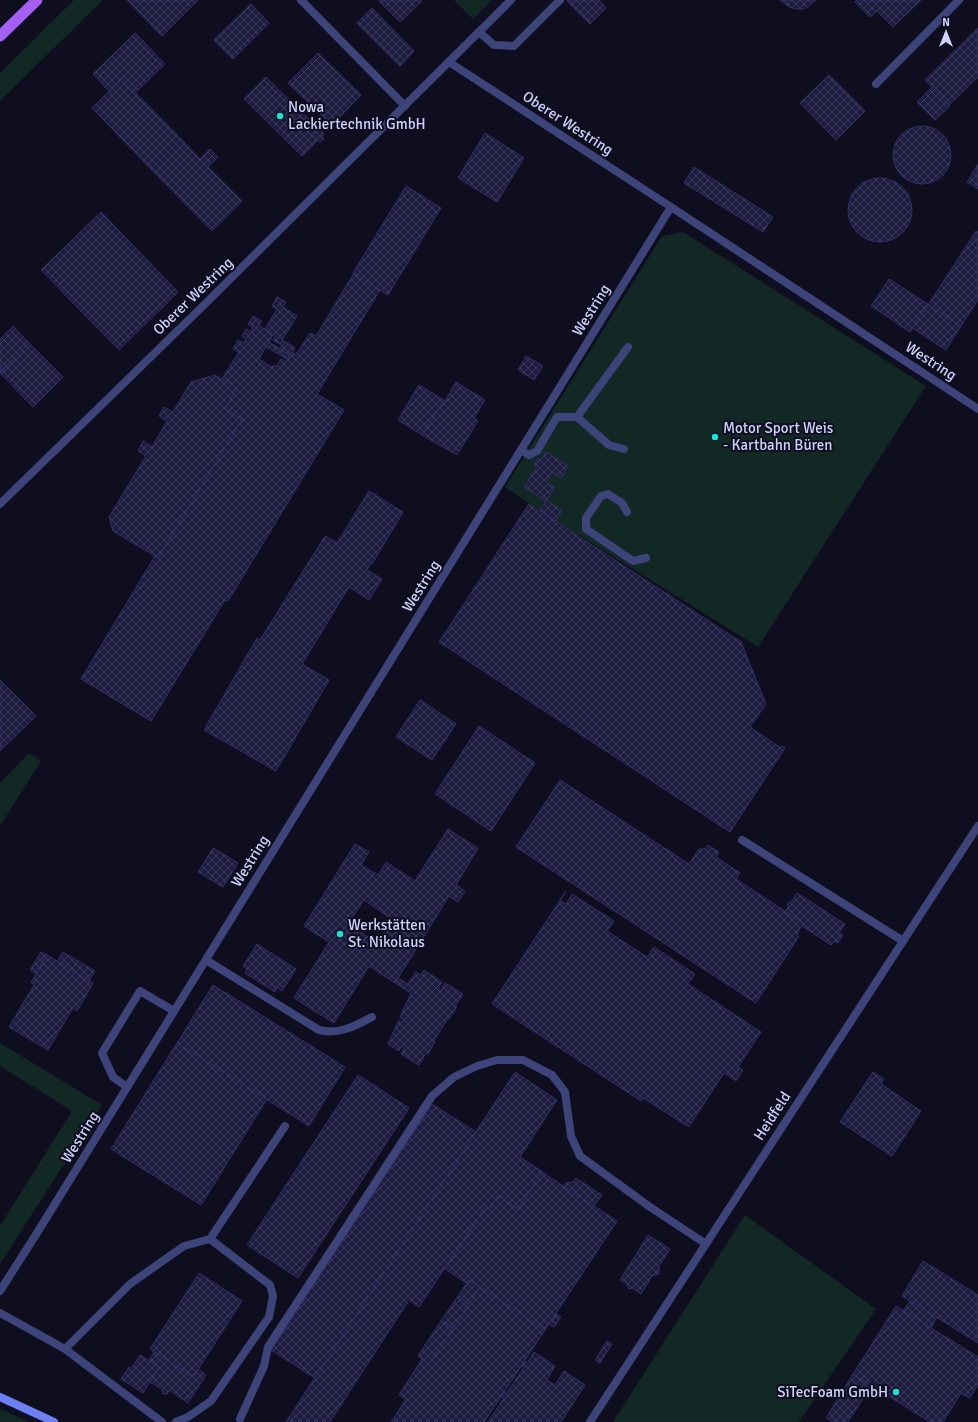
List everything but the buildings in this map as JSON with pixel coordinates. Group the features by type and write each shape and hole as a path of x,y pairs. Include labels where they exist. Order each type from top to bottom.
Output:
{"main road":[{"path":"0,36 37,0"},
{"path":"0,1397 54,1422"}],"street":[{"path":"301,0 405,106"},
{"name":"Oberer Westring","path":"0,504 450,62 511,0"},
{"path":"479,32 494,45 514,46 560,0"},
{"path":"876,84 959,0"},
{"name":"Oberer Westring","path":"450,62 671,207"},
{"name":"Westring","path":"0,1291 671,207 978,409"},
{"path":"577,417 628,347"},
{"path":"521,450 529,455 537,451 557,417 577,417 609,445 624,449"},
{"path":"626,512 622,503 608,494 601,496 586,518 586,529 633,561 646,558"},
{"name":"Heidfeld","path":"590,1422 978,826"},
{"path":"742,840 903,942"},
{"path":"206,960 319,1030 334,1032 342,1031 372,1017"},
{"path":"127,1087 113,1077 102,1053 140,991 174,1011"},
{"path":"239,1421 264,1366 268,1347 432,1096 454,1077 477,1066 496,1060 523,1060 552,1075 565,1092 571,1136 580,1156 650,1208 706,1244"},
{"path":"65,1349 130,1284 184,1246 210,1239 285,1126"},
{"path":"176,1422 188,1417 211,1401 269,1317 273,1296 270,1284 210,1239"},
{"path":"0,1313 65,1349 162,1422"}],"green space":[{"path":"74,0 103,0 0,101 0,73"},
{"path":"454,0 492,0 473,19"},
{"name":"Motor Sport Weis - Kartbahn Büren","path":"683,232 926,386 758,647 556,521 505,487 662,236"},
{"path":"29,753 41,761 0,826 0,783"},
{"path":"0,1043 102,1105 0,1264 0,1226 72,1111 0,1066"},
{"path":"745,1215 876,1309 799,1422 613,1422"},
{"path":"0,1409 29,1422 0,1422"}],"place":[{"name":"Nowa Lackiertechnik GmbH","path":"280,116"},
{"name":"Motor Sport Weis - Kartbahn Büren","path":"715,437"},
{"name":"Werkstätten St. Nikolaus","path":"340,934"},
{"name":"SiTecFoam GmbH","path":"896,1392"}]}
